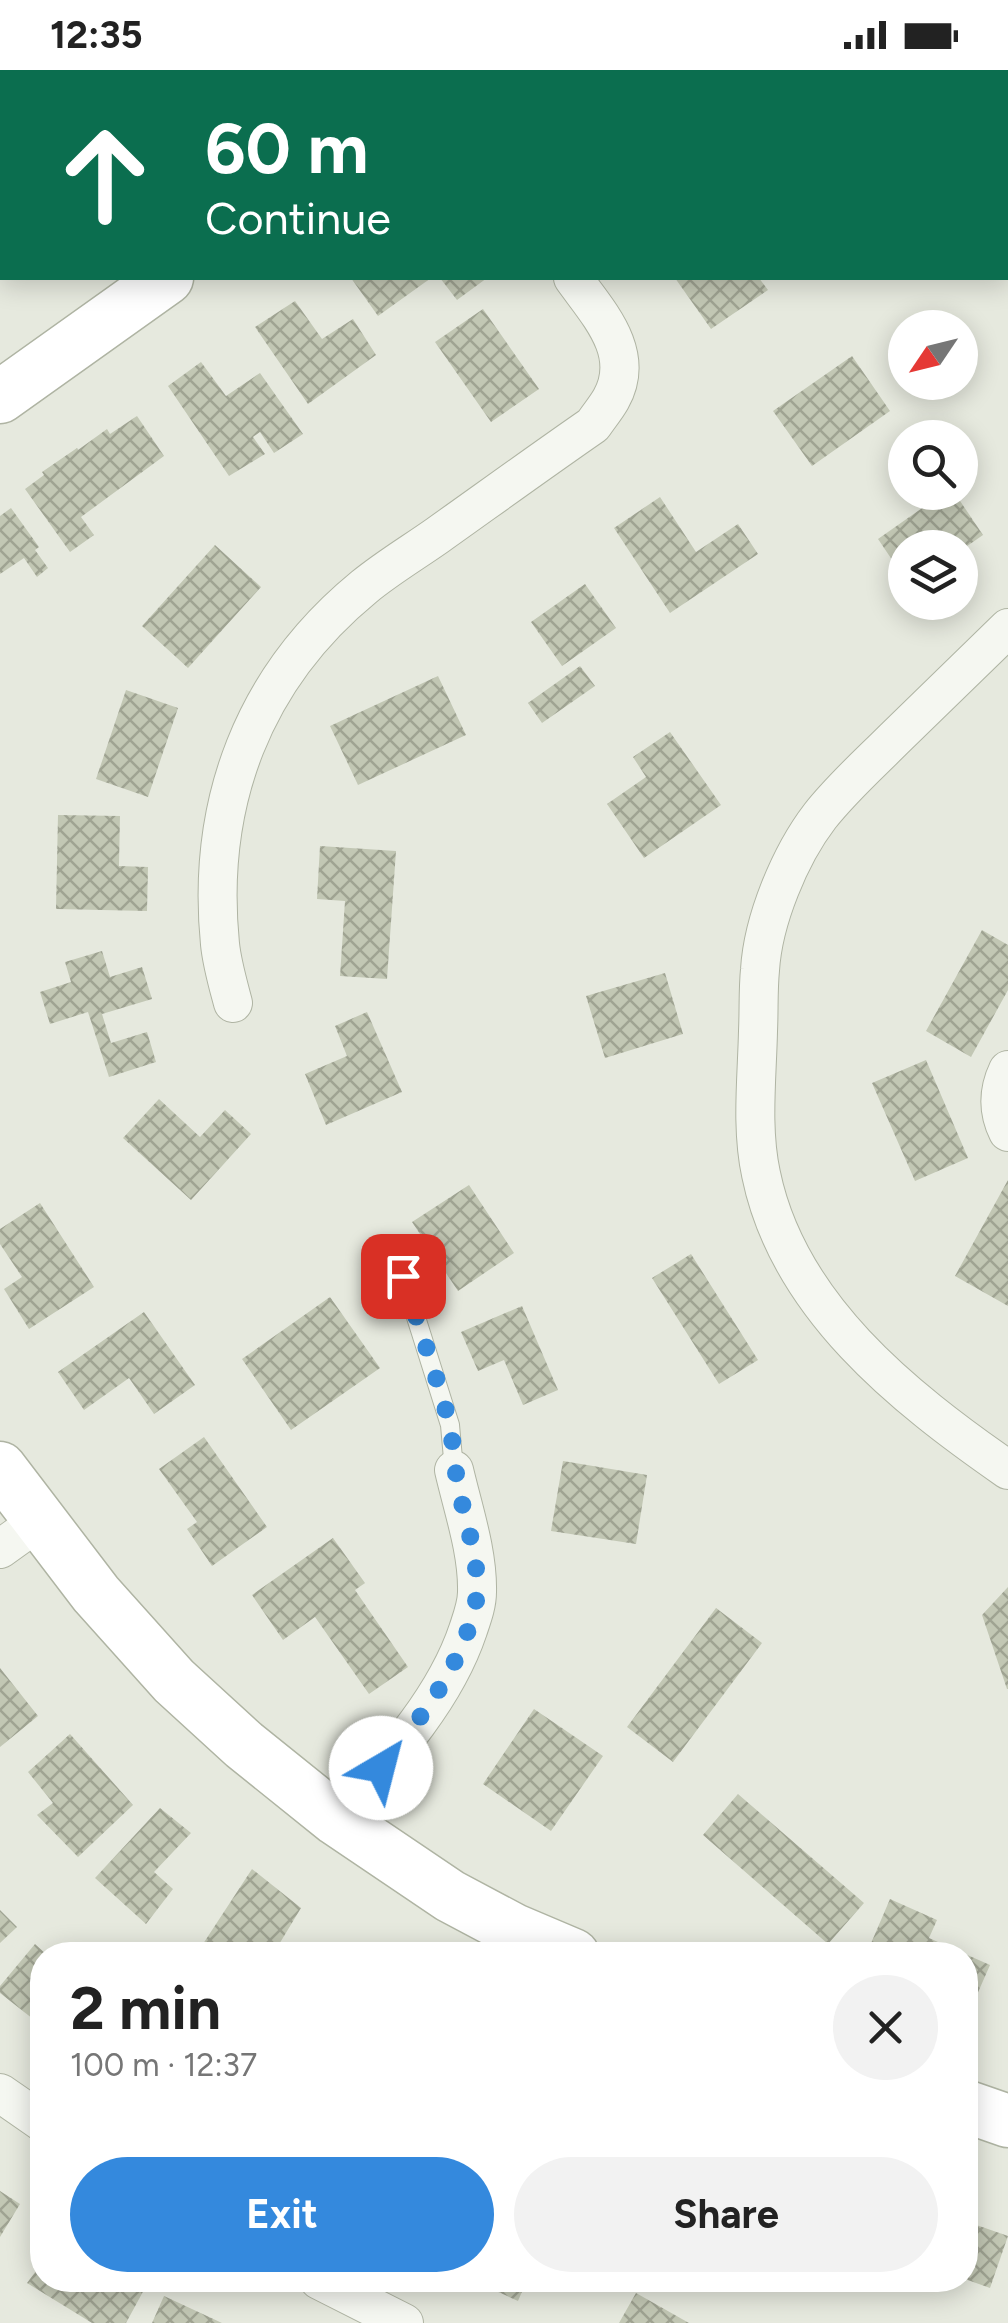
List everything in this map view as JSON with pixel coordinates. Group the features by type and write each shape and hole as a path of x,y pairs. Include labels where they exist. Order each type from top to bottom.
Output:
{"main road":[{"path":"0,397 164,280"},
{"path":"0,1468 19,1535 96,1594 174,1680 244,1745 336,1819 450,1896 508,1942"},
{"path":"978,2111 1008,2122"}],"street":[{"path":"233,1003 220,947 217,881 225,809 235,770 266,702 316,633 364,588 593,425 613,396 620,371 616,341 575,280"},
{"path":"1008,628 852,780 820,817 798,851 773,907 760,966 755,1134 771,1212 786,1249 816,1295 886,1377 942,1424 1008,1470"},
{"path":"1008,1070 1000,1102 1008,1132"},
{"path":"336,1819 381,1768 459,1658 477,1592 454,1470"},
{"path":"0,2093 30,2114"},
{"path":"362,2302 404,2323"}],"lane":[{"path":"403,1276 450,1425 454,1470"}],"building":[{"path":"352,280 428,280 378,316"},
{"path":"442,280 484,280 457,300"},
{"path":"676,280 760,280 768,290 711,329"},
{"path":"295,301 322,339 353,319 376,355 308,404 255,327"},
{"path":"483,309 539,389 491,422 435,342"},
{"path":"852,356 890,411 812,466 773,411"},
{"path":"201,362 226,396 260,373 303,434 274,453 260,432 253,437 265,454 229,476 168,386"},
{"path":"137,416 164,456 81,517 94,535 70,552 25,489 77,448 107,429 110,434"},
{"path":"660,497 696,552 738,524 758,554 670,613 614,528"},
{"path":"11,508 39,547 35,550 48,568 37,577 24,558 0,574 0,516"},
{"path":"919,510 966,510 983,535 978,538 978,530 891,530"},
{"path":"888,532 888,554 878,539"},
{"path":"215,545 261,587 188,668 142,626"},
{"path":"585,584 616,628 562,666 531,622"},
{"path":"580,666 595,686 542,723 528,703"},
{"path":"438,676 466,735 358,785 330,726"},
{"path":"126,690 178,708 148,797 96,779"},
{"path":"670,732 721,805 644,858 607,804 646,777 633,757"},
{"path":"58,815 120,816 119,866 148,867 147,911 56,909"},
{"path":"320,846 396,851 387,979 340,976 345,901 317,899"},
{"path":"982,930 1008,945 1008,990 971,1057 926,1031"},
{"path":"102,951 110,977 142,967 152,999 102,1014 111,1043 147,1032 156,1062 109,1077 88,1012 50,1024 40,992 71,982 65,962"},
{"path":"665,973 683,1034 605,1058 586,996"},
{"path":"367,1012 402,1092 326,1125 305,1074 347,1056 335,1026"},
{"path":"926,1060 968,1158 915,1181 872,1083"},
{"path":"159,1099 200,1137 225,1110 251,1134 191,1200 123,1138"},
{"path":"1008,1180 1008,1306 955,1276"},
{"path":"469,1185 514,1253 458,1291 412,1222"},
{"path":"40,1203 94,1287 29,1329 4,1289 22,1277 0,1244 0,1229"},
{"path":"691,1254 758,1360 719,1384 652,1278"},
{"path":"330,1297 380,1368 291,1430 242,1359"},
{"path":"522,1306 558,1390 523,1405 504,1360 478,1371 461,1332"},
{"path":"144,1312 195,1385 154,1414 129,1378 84,1410 58,1372"},
{"path":"204,1437 267,1527 212,1566 187,1529 197,1522 159,1469"},
{"path":"563,1461 647,1475 636,1544 551,1531"},
{"path":"333,1538 365,1583 355,1590 408,1667 369,1694 315,1617 283,1640 252,1595"},
{"path":"1008,1587 1008,1689 1007,1689 982,1615"},
{"path":"716,1608 762,1643 673,1762 627,1727"},
{"path":"0,1668 38,1716 0,1747"},
{"path":"534,1709 603,1756 551,1831 483,1784"},
{"path":"70,1734 133,1805 78,1857 37,1815 53,1803 28,1772"},
{"path":"738,1794 864,1903 826,1942 703,1835"},
{"path":"160,1808 191,1833 154,1872 173,1889 146,1924 95,1878"},
{"path":"252,1869 301,1908 280,1942 204,1942"},
{"path":"890,1899 937,1920 929,1938 938,1942 872,1942"},
{"path":"0,1910 17,1927 0,1943"},
{"path":"30,1950 30,2017 0,1993 0,1986"},
{"path":"978,1960 990,1965 978,1992"},
{"path":"0,2191 20,2204 0,2237"},
{"path":"978,2226 1008,2236 990,2288 978,2284"},
{"path":"42,2292 143,2292 126,2323 92,2323"},
{"path":"498,2292 522,2292 518,2301"},
{"path":"636,2293 689,2323 619,2323"},
{"path":"164,2296 222,2323 152,2323"}],"route":[{"path":"381,1768 459,1658 477,1592 454,1470 450,1425 403,1276"}]}
